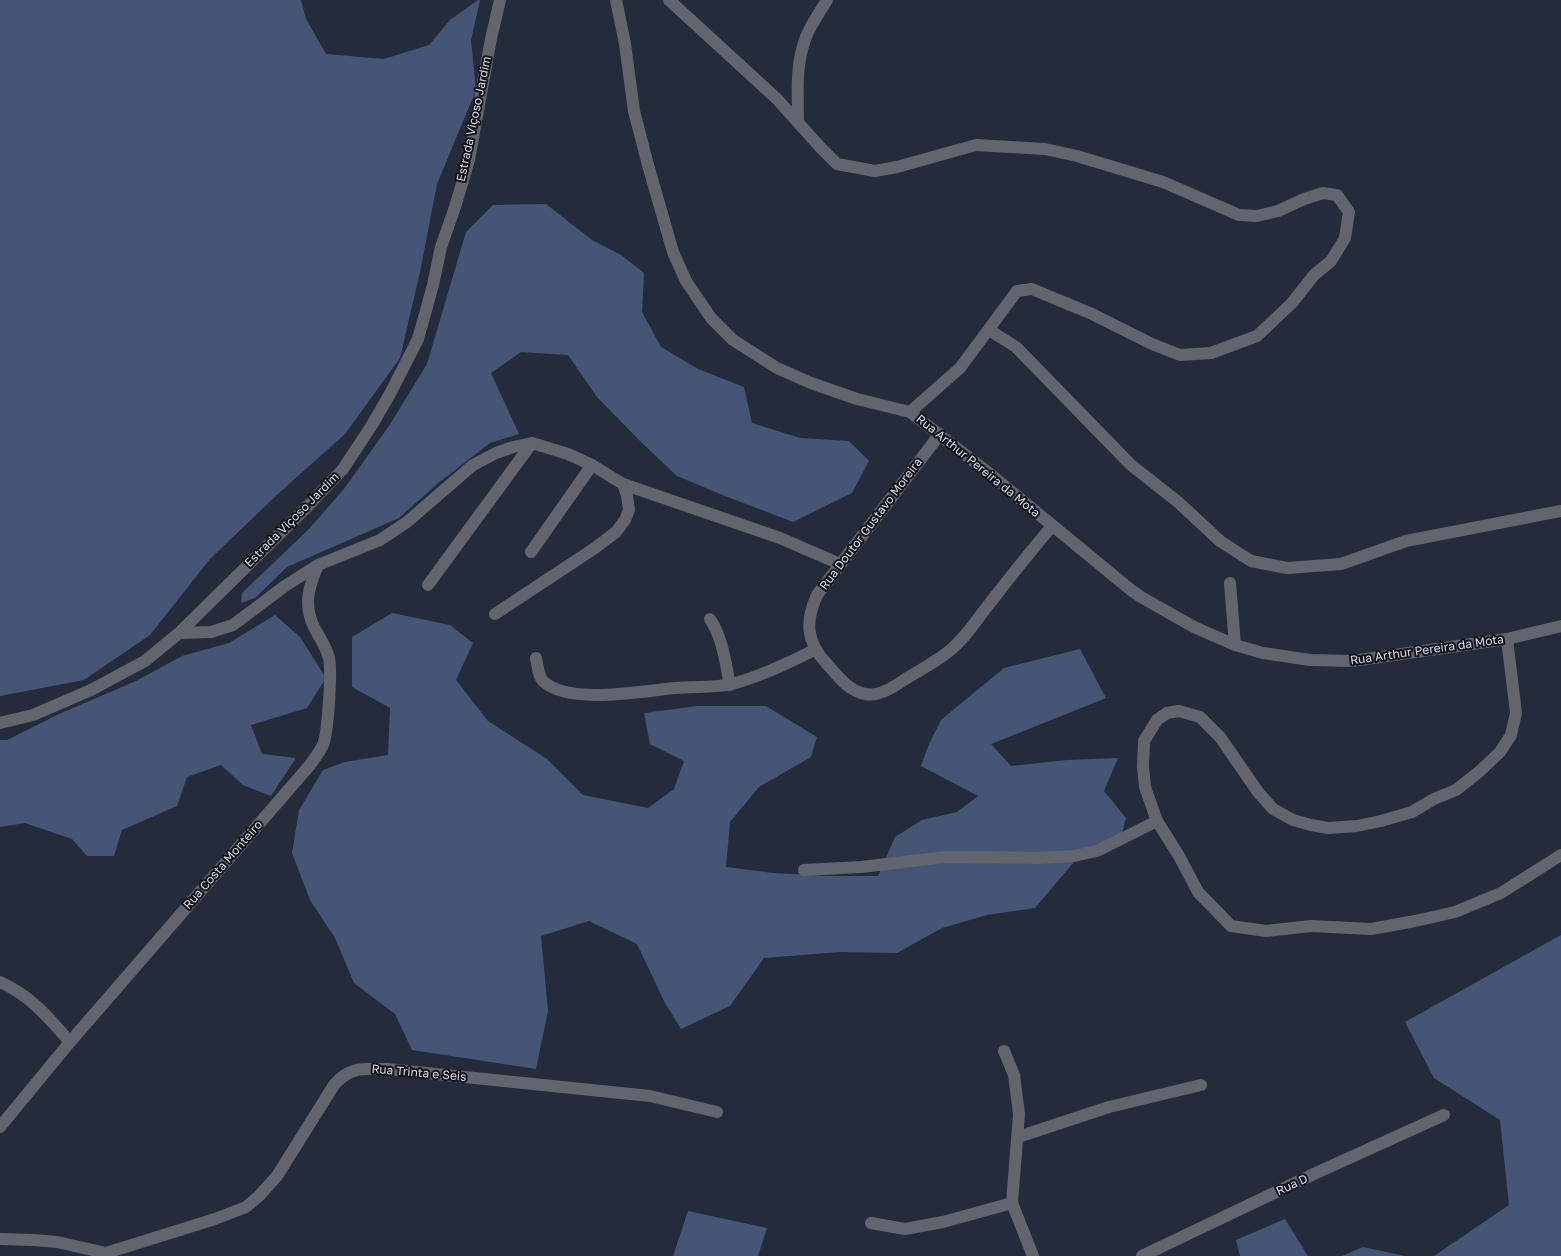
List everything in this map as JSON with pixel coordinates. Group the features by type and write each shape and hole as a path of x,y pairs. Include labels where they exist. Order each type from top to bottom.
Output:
{"street":[{"name":"Estrada Viçoso Jardim","path":"0,723 33,715 91,690 146,661 179,634 343,469 372,425 418,339 434,284 441,247 455,207 468,160 500,0"},
{"name":"Rua Arthur Pereira da Mota","path":"616,0 626,44 634,111 672,252 686,281 711,318 733,340 777,368 811,383 857,399 910,412 985,470 1140,597 1194,627 1235,645 1263,653 1310,660 1352,661 1507,638 1561,626"},
{"path":"669,0 776,99 837,164 875,171 897,167 976,145 1045,149 1076,156 1163,182 1239,216 1257,216 1278,211 1323,193 1338,195 1350,212 1345,238 1331,261 1314,275 1292,303 1256,336 1211,353 1180,355 1152,344 1092,314 1032,289 1018,291 960,368 910,412"},
{"path":"798,122 797,75 800,55 806,35 827,0"},
{"path":"989,330 1016,346 1131,465 1178,502 1220,540 1251,561 1287,568 1340,564 1406,541 1561,511"},
{"name":"Rua Doutor Gustavo Moreira","path":"940,434 816,595 808,623 810,636 823,660 844,683 855,691 867,695 876,693 891,688 950,651 1052,526"},
{"path":"179,634 211,632 234,625 285,586 318,565 380,540 407,522 472,465 496,453 532,443 568,454 592,465 623,484 780,538 840,564"},
{"path":"428,585 532,443"},
{"path":"531,552 592,465"},
{"path":"495,614 616,532 625,520 629,510 623,484"},
{"name":"Rua Costa Monteiro","path":"0,1127 70,1042 310,764 324,742 330,670 324,645 308,615 307,606 312,580 318,565"},
{"path":"1230,583 1235,645"},
{"path":"710,619 718,631 723,645 730,684"},
{"path":"1507,638 1516,713 1511,735 1500,752 1456,790 1434,799 1412,812 1357,826 1328,828 1311,826 1293,820 1273,809 1258,792 1220,737 1200,717 1179,711 1167,713 1158,720 1144,741 1143,766 1146,787 1157,821 1179,856 1198,892 1231,926 1266,931 1311,926 1371,929 1455,912 1501,893 1561,855"},
{"path":"536,658 542,681 560,691 615,694 730,684 777,669 816,649"},
{"path":"804,870 861,867 946,857 1040,858 1074,856 1098,851 1157,821"},
{"path":"0,982 16,989 39,1007 70,1042"},
{"path":"1004,1051 1014,1075 1019,1114 1012,1203 1034,1256"},
{"name":"Rua Trinta e Seis","path":"107,1255 246,1207 277,1176 334,1084 342,1076 355,1070 387,1069 650,1096 716,1112"},
{"path":"1018,1137 1109,1107 1200,1085"},
{"name":"Rua D","path":"1142,1256 1316,1173 1444,1115"},
{"path":"871,1223 905,1229 943,1222 1012,1203"},
{"path":"0,1239 57,1242 107,1255"}],"shaded area":[{"path":"0,0 301,0 306,19 326,54 384,59 429,45 450,20 480,0 471,40 476,90 437,184 420,272 400,358 345,434 279,493 210,559 150,635 84,680 0,696"},
{"path":"546,204 592,240 621,255 644,273 642,312 661,347 698,369 744,387 752,423 800,438 849,441 869,461 852,493 793,522 677,476 597,397 568,355 521,352 491,373 519,434 490,443 437,484 399,518 287,567 255,598 241,603 242,593 309,529 344,489 389,426 427,364 466,232 493,205"},
{"path":"392,613 450,625 473,643 456,680 488,721 547,759 583,795 648,808 674,789 684,761 650,744 644,713 698,706 766,706 817,737 811,757 759,787 730,822 726,867 773,873 829,876 878,876 895,837 922,820 957,812 978,796 921,766 941,720 1004,668 1080,649 1106,698 991,744 1011,766 1067,760 1118,758 1104,791 1126,818 1122,834 1079,856 1035,908 987,915 942,928 897,953 840,952 764,958 730,1006 681,1029 665,1003 637,944 589,921 541,936 548,1011 536,1069 412,1050 395,1014 354,983 335,938 310,900 292,853 299,810 323,770 345,762 388,755 390,708 352,687 352,637"},
{"path":"275,615 300,637 326,678 307,708 251,725 262,754 296,758 271,796 243,785 221,765 187,777 177,806 122,830 114,856 87,856 72,839 25,823 0,827 0,740 7,740 59,714 136,681 182,656 229,643"},
{"path":"1561,935 1561,1256 1434,1256 1509,1205 1500,1120 1434,1078 1405,1022"},
{"path":"688,1211 767,1228 758,1256 673,1256"},
{"path":"1285,1219 1308,1256 1240,1256 1236,1240"},
{"path":"1363,1247 1405,1256 1342,1256"}]}
